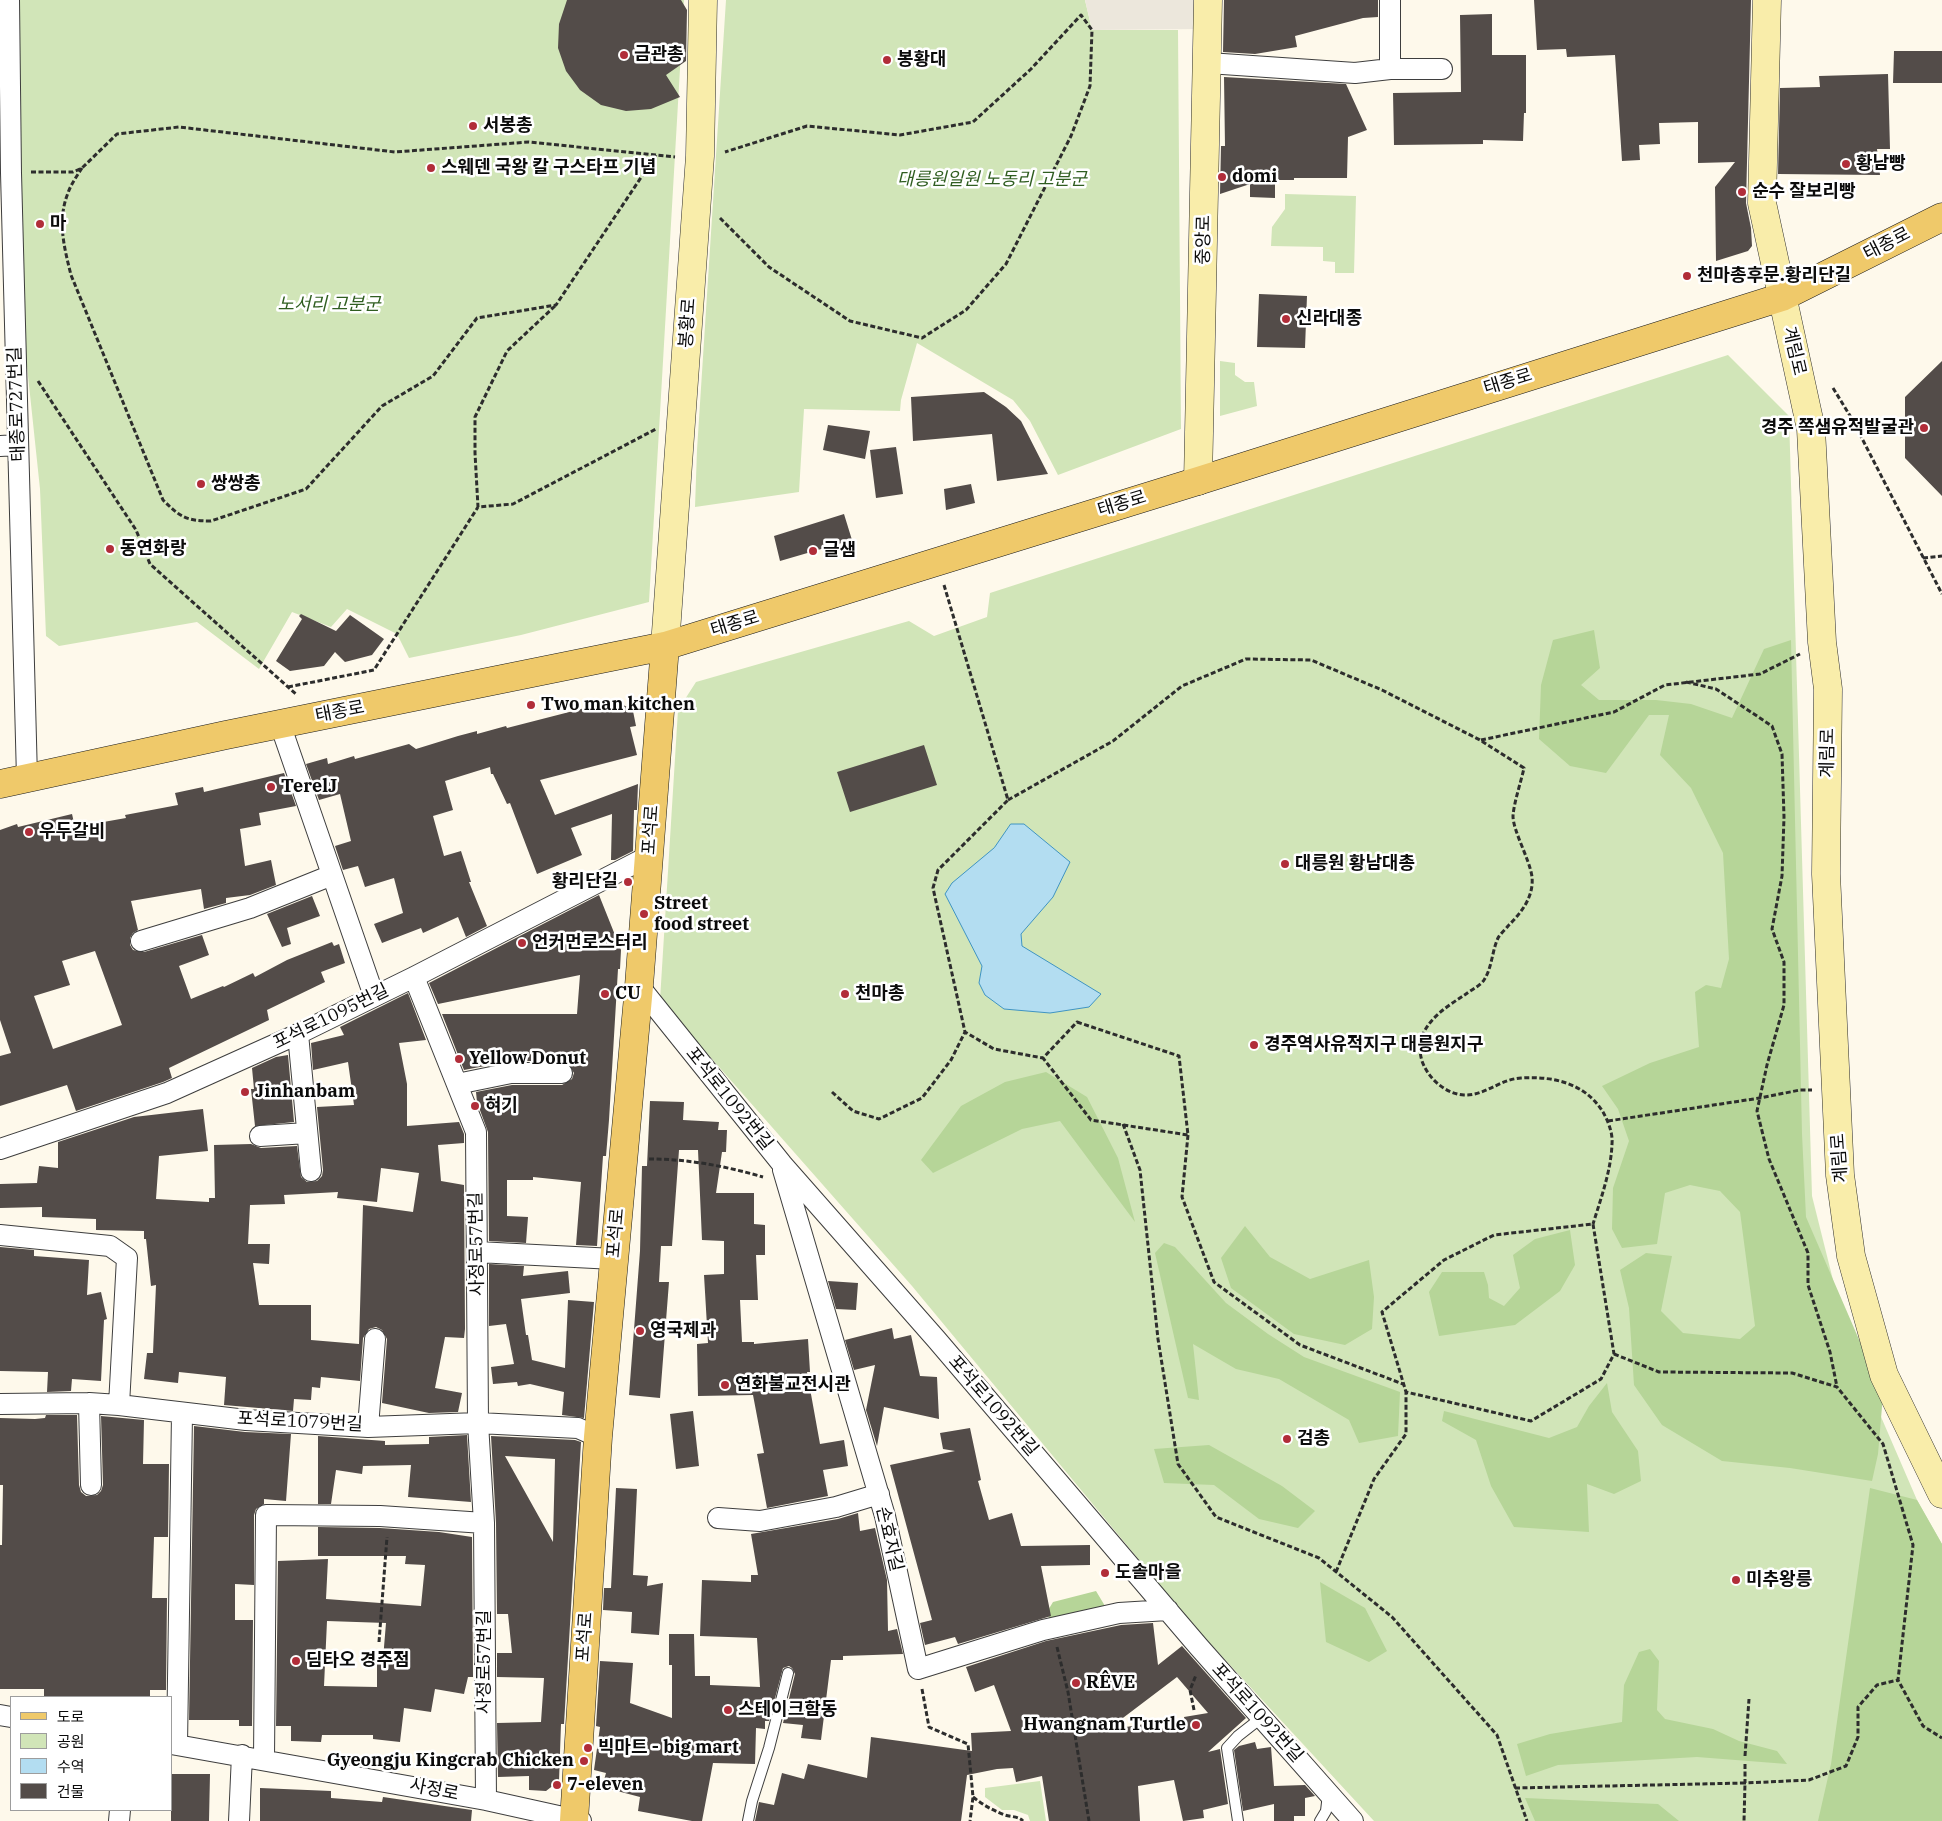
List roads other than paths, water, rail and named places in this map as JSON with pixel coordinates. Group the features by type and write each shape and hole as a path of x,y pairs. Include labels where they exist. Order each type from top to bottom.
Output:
{"main road":[{"name":"태종로","path":"0,784 280,724 665,646 1782,297 1942,217"},
{"name":"포석로","path":"576,1820 598,1437 639,986 665,646"}],"street":[{"name":"태종로727번길","path":"9,0 5,173 19,352 9,446 27,778"},
{"name":"봉황로","path":"665,646 700,156 703,0"},
{"name":"중앙로","path":"1198,481 1208,0"},
{"path":"1390,0 1390,69"},
{"name":"계림로","path":"1767,0 1762,203 1811,429 1822,642 1828,689 1826,874 1840,1175 1851,1256 1884,1374 1942,1494"},
{"path":"1208,63 1354,73 1390,69 1442,69"},
{"path":"280,724 374,996"},
{"name":"포석로1095번길","path":"0,1149 167,1093 298,1034 414,977 649,856"},
{"path":"141,941 250,908 332,875"},
{"name":"사정로57번길","path":"414,977 476,1132 478,1423 484,1523 486,1800"},
{"name":"포석로1092번길","path":"639,986 782,1164 936,1339 1211,1661 1353,1821"},
{"path":"298,1034 311,1171"},
{"path":"457,1084 510,1073 562,1073"},
{"path":"260,1136 307,1133"},
{"name":"손효자길","path":"782,1164 885,1516 918,1669 1052,1628 1118,1613 1168,1610"},
{"path":"0,1235 110,1246 127,1258 119,1405"},
{"path":"477,1252 614,1259"},
{"path":"368,1427 375,1339"},
{"path":"88,1403 91,1485"},
{"name":"포석로1079번길","path":"0,1404 88,1403 246,1420 368,1427 478,1423 578,1428 598,1437"},
{"path":"174,1744 182,1414"},
{"path":"718,1518 760,1521 836,1507 879,1494"},
{"path":"264,1759 266,1514 388,1517 484,1523"},
{"name":"사정로","path":"174,1744 486,1800 576,1820"},
{"path":"238,1821 242,1756"}],"lane":[{"path":"748,1821 788,1673"},
{"path":"1238,1821 1227,1748 1238,1736 1262,1718"},
{"path":"1320,1821 1326,1811 1328,1792"}],"water":[{"path":"1011,824 1024,824 1070,862 1053,897 1021,934 1022,946 1101,994 1089,1007 1050,1013 1004,1009 985,995 979,983 982,966 945,894 952,883 994,848"}],"place":[{"name":"금관총","path":"624,55"},
{"name":"봉황대","path":"887,60"},
{"name":"서봉총","path":"473,126"},
{"name":"황남빵","path":"1846,164"},
{"name":"스웨덴 국왕 칼 구스타프 기념","path":"431,168"},
{"name":"domi","path":"1222,177"},
{"name":"순수 잘보리빵","path":"1742,192"},
{"name":"마","path":"40,224"},
{"name":"천마총후문.황리단길","path":"1687,276"},
{"name":"신라대종","path":"1286,319"},
{"name":"경주 쪽샘유적발굴관","path":"1924,428"},
{"name":"쌍쌍총","path":"201,484"},
{"name":"동연화랑","path":"110,549"},
{"name":"글샘","path":"813,551"},
{"name":"Two man kitchen","path":"531,705"},
{"name":"TerelJ","path":"271,787"},
{"name":"우두갈비","path":"29,832"},
{"name":"대릉원 황남대총","path":"1285,864"},
{"name":"황리단길","path":"628,882"},
{"name":"Street food street","path":"644,914"},
{"name":"언커먼로스터리","path":"522,943"},
{"name":"CU","path":"605,994"},
{"name":"천마총","path":"845,994"},
{"name":"경주역사유적지구 대릉원지구","path":"1254,1045"},
{"name":"Yellow Donut","path":"459,1059"},
{"name":"Jinhanbam","path":"245,1092"},
{"name":"혀기","path":"475,1106"},
{"name":"영국제과","path":"640,1331"},
{"name":"연화불교전시관","path":"725,1385"},
{"name":"검총","path":"1287,1439"},
{"name":"도솔마을","path":"1105,1573"},
{"name":"미추왕릉","path":"1736,1580"},
{"name":"딤타오 경주점","path":"296,1661"},
{"name":"RÊVE","path":"1076,1683"},
{"name":"스테이크함동","path":"728,1710"},
{"name":"Hwangnam Turtle","path":"1196,1725"},
{"name":"빅마트 - big mart","path":"588,1748"},
{"name":"Gyeongju Kingcrab Chicken","path":"584,1761"},
{"name":"7-eleven","path":"557,1785"}],"park label":[{"name":"대릉원일원 노동리 고분군","path":"992,180"},
{"name":"노서리 고분군","path":"329,305"}]}
